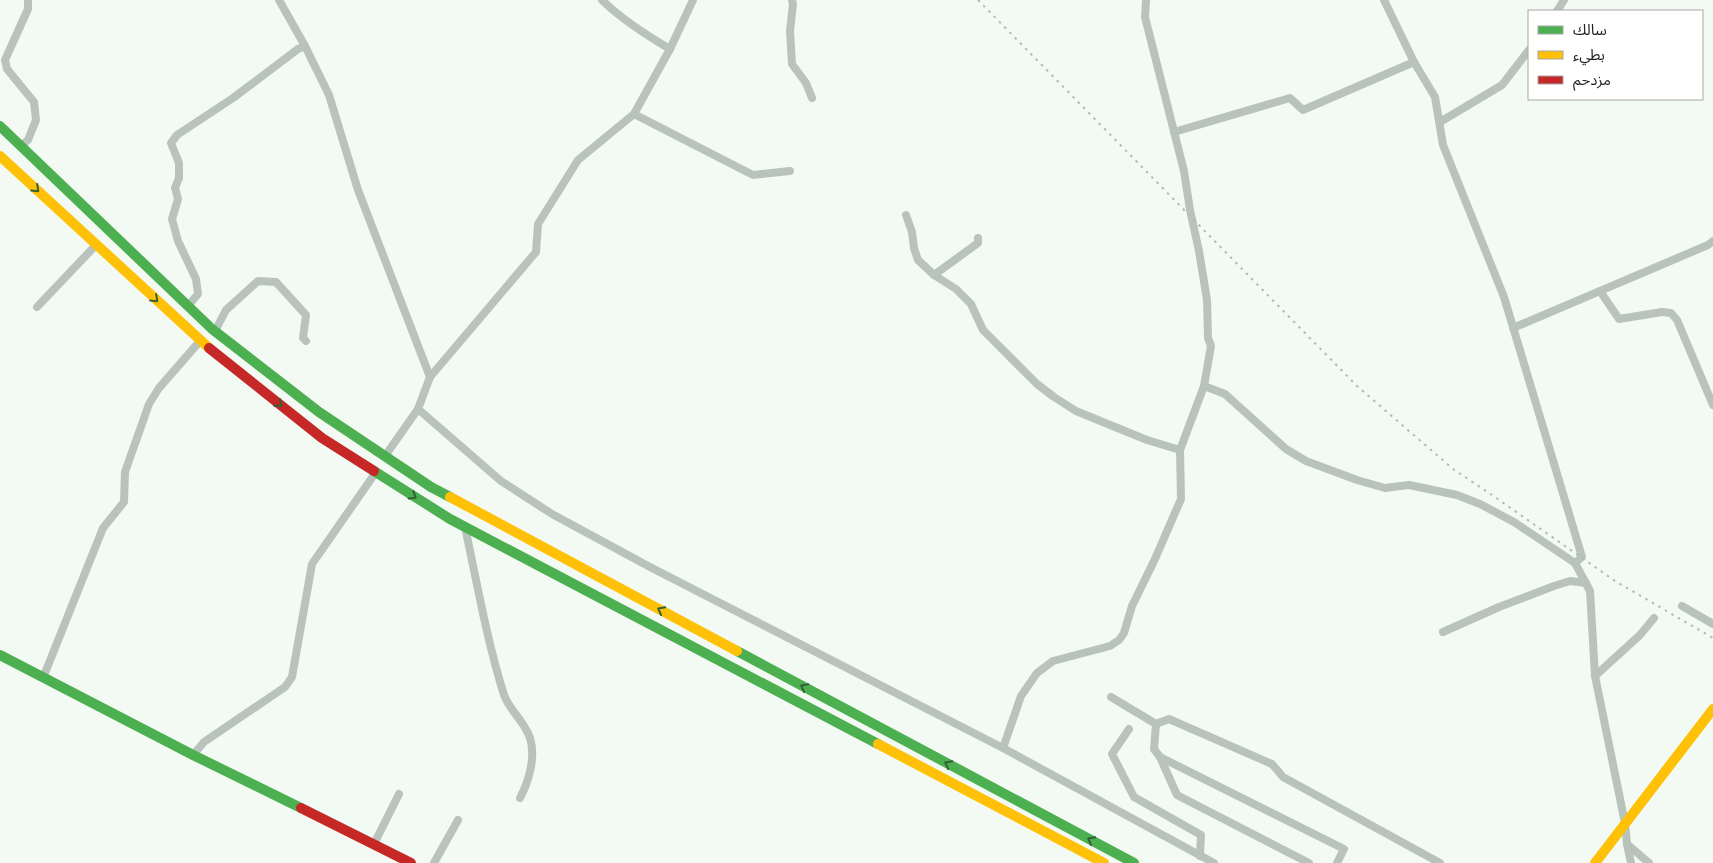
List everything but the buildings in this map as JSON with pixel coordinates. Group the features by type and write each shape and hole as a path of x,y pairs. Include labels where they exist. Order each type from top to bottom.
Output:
{"main road":[{"path":"0,126 215,331 319,412 431,487 1134,863"},
{"path":"0,156 200,341 322,438 465,527 1104,863"},
{"path":"0,655 411,863"},
{"path":"1594,863 1713,710"}],"street":[{"path":"21,146 28,140 36,120 34,102 7,69 5,60 28,9 28,0"},
{"path":"279,0 329,94 358,190 430,377"},
{"path":"602,0 650,38 670,49"},
{"path":"385,456 418,409 430,377 536,252 538,224 578,160 634,114 670,49 693,0"},
{"path":"792,0 790,30 792,64 806,84 812,98"},
{"path":"1003,748 1021,696 1037,673 1053,661 1110,646 1124,633 1132,606 1156,559 1181,499 1180,450 1204,386 1211,346 1208,338 1206,300 1184,171 1145,17 1146,0"},
{"path":"1384,0 1414,62 1435,97 1443,145 1504,297 1582,557 1575,563"},
{"path":"188,306 198,294 196,279 178,241 172,219 178,199 175,188 179,178 179,163 171,143 177,135 233,98 298,49 305,46"},
{"path":"1440,122 1502,85 1528,51"},
{"path":"1174,132 1290,98 1303,110 1414,62"},
{"path":"634,114 753,175 790,171"},
{"path":"906,215 918,260 934,275 956,289 971,304 983,330 1031,379 1076,411 1147,440 1180,450"},
{"path":"934,275 978,243 978,238"},
{"path":"1514,328 1708,245 1713,241"},
{"path":"36,307 96,245"},
{"path":"215,331 226,310 258,281 276,282 306,315 303,338 306,341"},
{"path":"1600,291 1619,319 1662,312 1670,313 1677,320 1713,405"},
{"path":"43,678 103,528 124,502 125,472 149,404 158,388 200,341"},
{"path":"1204,386 1225,394 1280,444 1306,461 1385,488 1409,485 1456,495 1480,504 1514,522 1575,563 1590,591 1595,676 1600,707 1626,823 1627,844 1631,863"},
{"path":"418,409 501,481 552,514 650,567 1003,748 1214,863"},
{"path":"193,754 204,742 289,683 292,677 312,564 376,472"},
{"path":"465,527 490,642 505,698 530,739 532,763 526,787 520,798"},
{"path":"1443,632 1499,607 1554,586 1570,581 1586,583"},
{"path":"1682,606 1713,624"},
{"path":"1595,676 1640,635 1654,618"},
{"path":"1111,696 1156,724"},
{"path":"1156,724 1169,719 1272,764 1283,777 1440,863"},
{"path":"1156,724 1154,749 1160,757 1177,795 1308,863"},
{"path":"1129,729 1112,754 1120,772 1134,796 1201,835 1200,856"},
{"path":"1160,757 1344,849 1337,863"},
{"path":"374,844 399,794"},
{"path":"434,863 458,820"},
{"path":"1627,844 1649,863"}],"railway":[{"path":"978,0 1357,386 1453,469 1615,581 1713,638"}],"traffic: fast":[{"path":"0,126 212,329 319,412 431,487 450,497"},
{"path":"374,471 450,519 878,744"},
{"path":"737,651 1134,863"},
{"path":"0,655 193,755 301,808"}],"traffic: slow":[{"path":"0,156 209,348"},
{"path":"450,497 737,651"},
{"path":"1595,863 1713,709"},
{"path":"878,744 1104,863"}],"traffic: jam":[{"path":"209,348 322,438 374,471"},
{"path":"301,808 411,863"}]}
